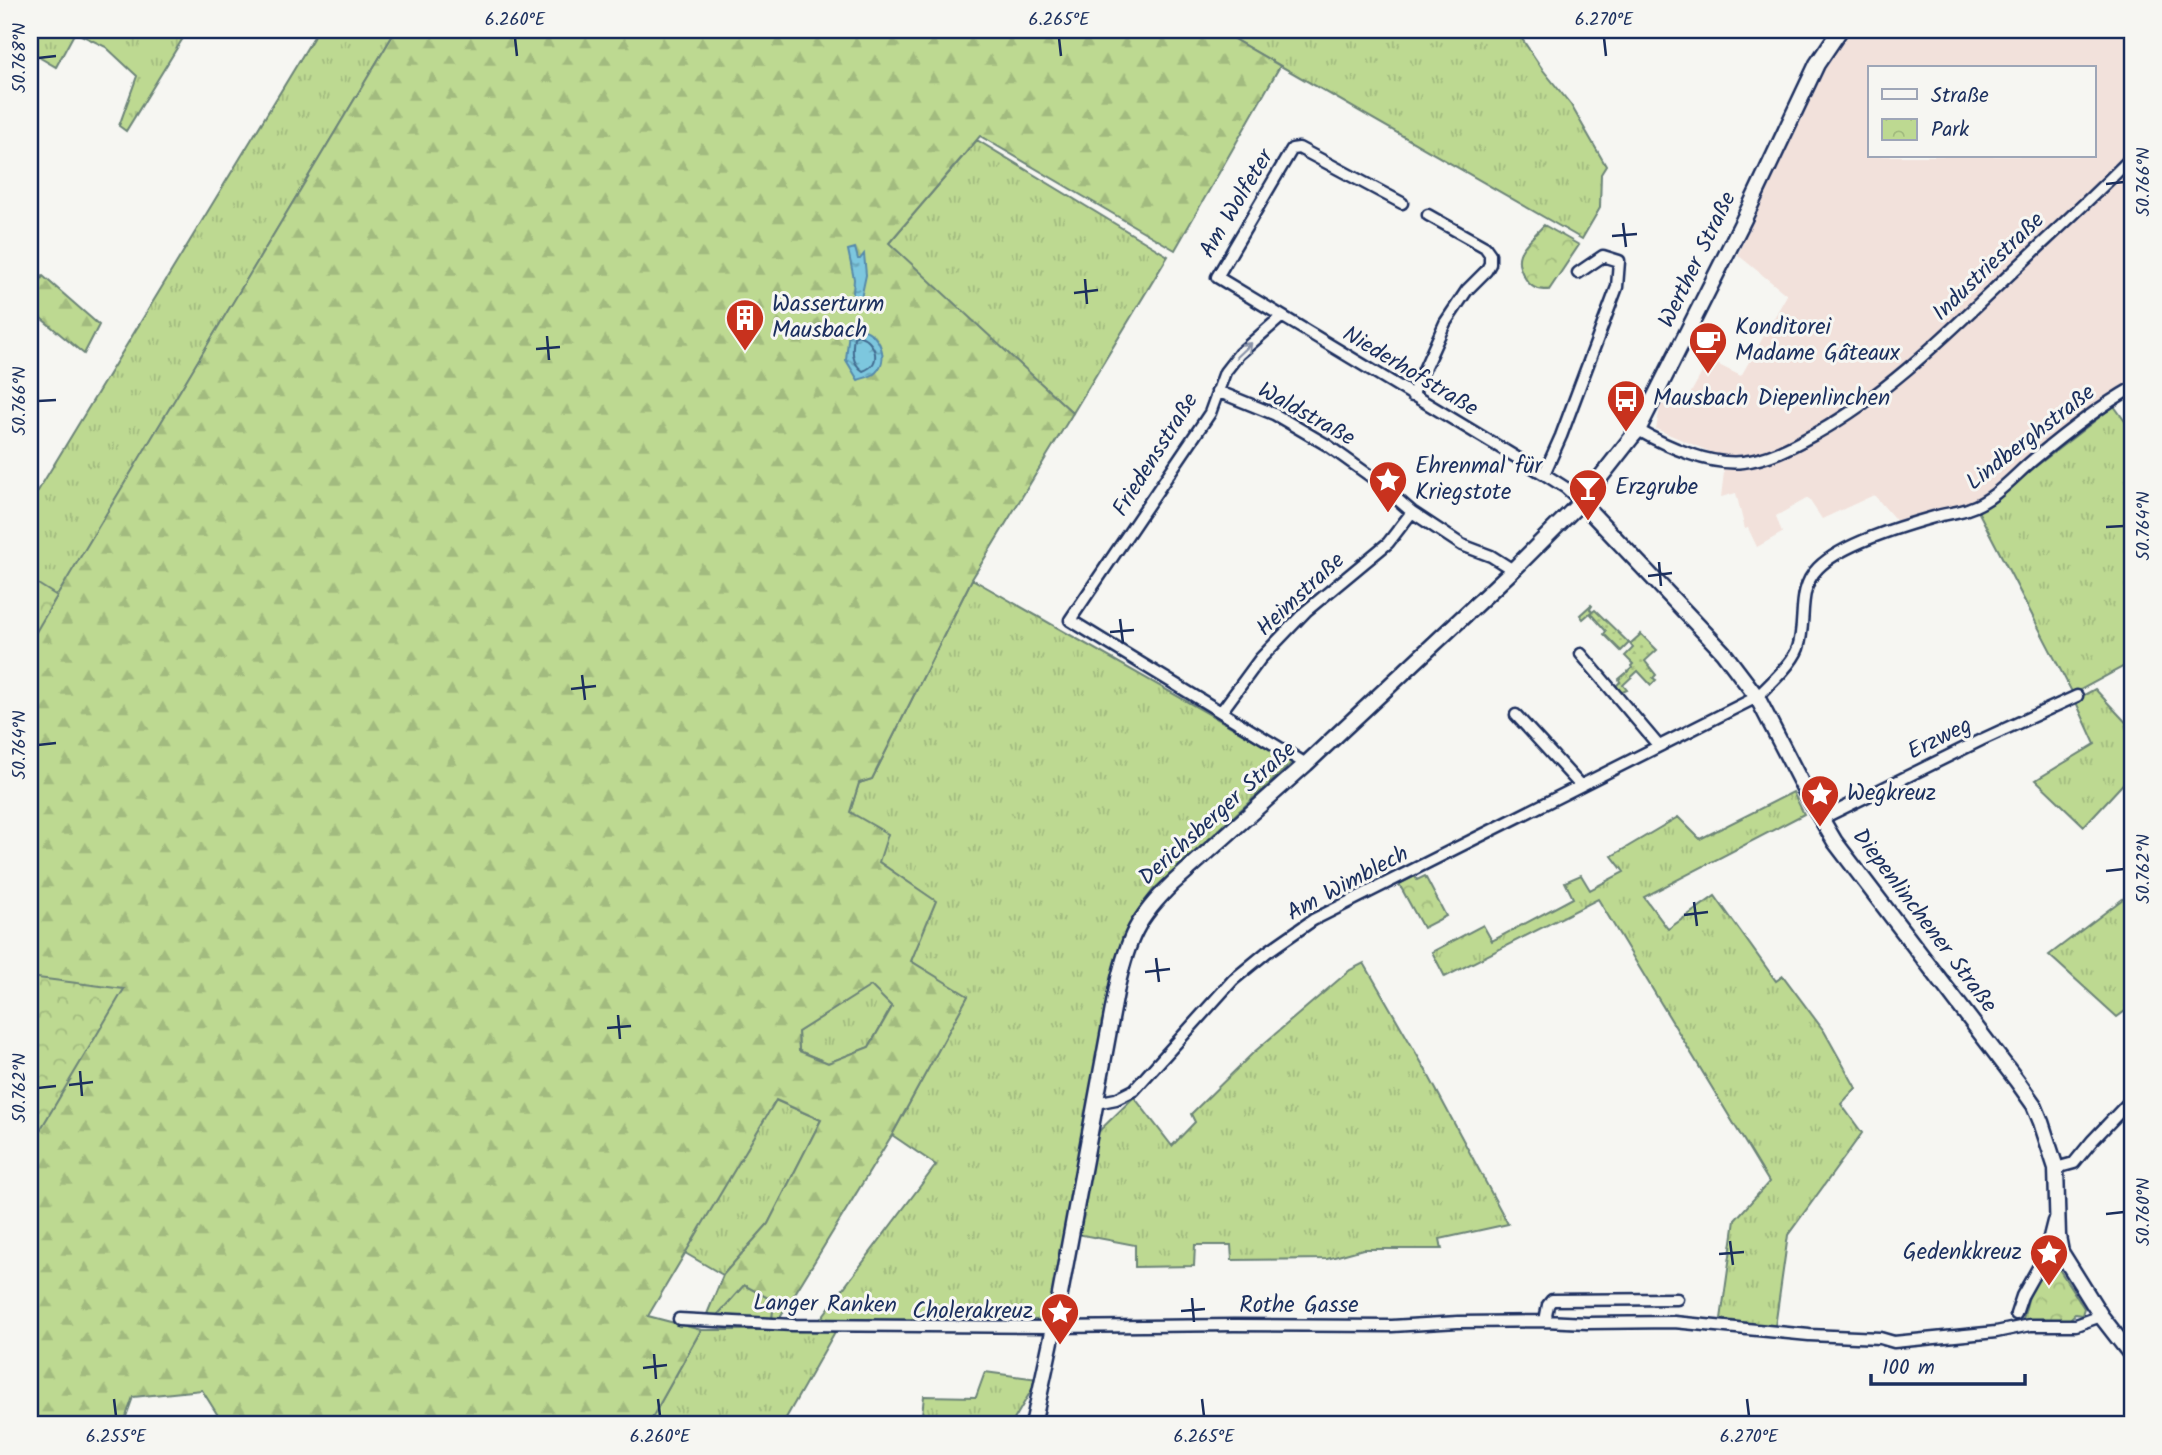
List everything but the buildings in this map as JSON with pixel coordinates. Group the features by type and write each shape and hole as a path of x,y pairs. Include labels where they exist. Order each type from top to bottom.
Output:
{"street":[{"name":"Werther Straße","path":"1581,502 1638,430 1744,219 1817,64 1840,30"},
{"name":"Am Wolfeter","path":"1216,277 1292,149 1298,148 1402,202"},
{"name":"Industriestraße","path":"1638,430 1667,446 1726,462 1746,462 1773,456 1798,443 1843,418 1908,370 2132,156"},
{"path":"1412,396 1445,323 1467,290 1490,264 1490,254 1485,247 1428,215"},
{"path":"1544,474 1617,287 1619,261 1603,256 1578,273"},
{"name":"Niederhofstraße","path":"1216,277 1544,474 1566,488 1581,502"},
{"name":"Friedensstraße","path":"1221,712 1070,620 1210,413 1225,372 1239,354 1281,317"},
{"name":"Lindberghstraße","path":"1757,697 1798,648 1804,592 1819,566 1837,554 1874,537 1926,519 1971,508 1986,500 2057,440 2112,399 2132,388"},
{"name":"Waldstraße","path":"1217,391 1274,414 1327,445 1373,478 1412,512 1462,545 1491,556 1513,570"},
{"name":"Diepenlinchener Straße","path":"1581,502 1723,652 1757,697 1835,842 2034,1105 2056,1168 2060,1252 2101,1316 2132,1356"},
{"name":"Derichsberger Straße","path":"1033,1425 1124,960 1140,919 1173,883 1306,764 1513,570 1581,502"},
{"name":"Heimstraße","path":"1221,712 1260,659 1306,611 1388,542 1412,512"},
{"path":"1581,654 1658,745"},
{"name":"Erzweg","path":"1821,819 2077,696"},
{"name":"Am Wimblech","path":"1096,1103 1116,1099 1134,1090 1233,980 1296,931 1341,905 1757,697"},
{"path":"1221,712 1306,764"},
{"path":"1516,715 1580,785"},
{"path":"2056,1168 2074,1163 2132,1099"},
{"path":"2016,1314 2022,1296 2044,1257 2057,1200"},
{"path":"1545,1321 1548,1305 1552,1300 1677,1299"},
{"name":"Rothe Gasse","path":"1054,1327 1674,1322 1809,1335 1880,1338 1894,1342 1996,1332 2030,1325 2076,1325 2101,1316"},
{"name":"Langer Ranken","path":"679,1319 793,1325 1054,1327"}],"shaded area":[{"path":"1832,30 2132,30 2132,364 2128,367 2132,381 1973,502 1900,525 1874,495 1822,519 1808,498 1776,516 1782,533 1757,547 1748,528 1745,529 1736,493 1721,497 1724,472 1713,453 1656,429 1660,408 1667,396 1688,398 1709,360 1741,376 1787,295 1738,255 1810,63"}],"green space":[{"path":"30,30 188,30 126,131 119,126 137,76 106,47 75,32 56,67 30,52"},
{"path":"318,30 396,30 48,612 30,595 30,504"},
{"path":"396,30 1218,30 1280,66 1175,250 980,136 889,243 1073,413 972,579 872,779 859,783 850,812 888,834 879,862 936,901 911,961 968,996 892,1135 775,1326 772,1321 774,1301 744,1285 713,1320 705,1319 723,1275 768,1224 821,1120 776,1100 648,1316 701,1330 648,1425 224,1425 202,1390 133,1397 123,1425 30,1425 30,595 48,611","holes":["871,986 892,1007 869,1047 828,1063 799,1051 798,1032"]},
{"path":"1218,30 1516,30 1571,105 1606,166 1601,174 1600,208 1582,239"},
{"path":"977,140 1168,256 1073,413 888,244"},
{"path":"1544,225 1579,245 1549,290 1532,286 1525,278 1519,262 1522,249"},
{"path":"43,276 99,325 84,354 30,309 30,300"},
{"path":"2114,406 2132,431 2132,662 2073,694 1978,511"},
{"path":"30,579 57,596 30,642"},
{"path":"972,579 1293,762 1153,890 1137,912 1124,938 1048,1323 816,1325 936,1165 892,1135 967,997 911,961 935,901 879,862 850,812 859,783 872,779"},
{"path":"1591,605 1592,612 1595,610 1629,643 1621,651 1604,634 1606,631 1590,613 1583,619 1580,615"},
{"path":"1641,634 1657,650 1645,661 1656,675 1653,678 1656,680 1651,685 1638,671 1623,685 1627,690 1620,693 1615,687 1633,664 1625,656 1633,648 1630,644"},
{"path":"2095,689 2132,729 2132,774 2084,826 2036,780 2095,744 2075,700"},
{"path":"1793,792 1804,814 1644,897 1668,929 1715,896 1776,981 1783,976 1824,1031 1856,1088 1841,1104 1862,1133 1788,1235 1775,1327 1721,1319 1735,1220 1769,1182 1598,899 1445,977 1432,952 1483,925 1492,941 1573,898 1565,882 1581,875 1590,890 1624,872 1612,856 1678,817 1700,839"},
{"path":"1415,876 1417,880 1425,876 1446,916 1423,928 1399,884"},
{"path":"2132,892 2132,1006 2117,1017 2049,955"},
{"path":"1364,963 1424,1067 1508,1224 1440,1239 1442,1249 1363,1249 1327,1259 1232,1260 1231,1245 1195,1245 1194,1266 1135,1267 1135,1245 1077,1234 1098,1132 1134,1097 1172,1146 1195,1122 1191,1114 1253,1053 1350,970"},
{"path":"30,977 124,989 30,1147"},
{"path":"871,985 892,1006 869,1047 828,1063 799,1051 798,1032"},
{"path":"775,1100 821,1120 768,1224 723,1275 685,1253"},
{"path":"2050,1255 2084,1308 2082,1315 2075,1314 2070,1319 2023,1319 2030,1292"},
{"path":"744,1285 774,1301 772,1321 713,1320"},
{"path":"701,1330 836,1330 782,1425 648,1425"},
{"path":"985,1372 1038,1379 1011,1425 917,1425 922,1415 924,1396 976,1397"}],"water":[{"path":"855,248 858,259 864,254 866,275 860,303 855,307 852,306 854,279 848,250"},
{"path":"850,321 859,321 862,329 874,336 882,355 882,362 874,374 858,380 846,360"}],"place":[{"name":"Wasserturm Mausbach","path":"745,352"},
{"name":"Konditorei Madame Gâteaux","path":"1708,375"},
{"name":"Mausbach Diepenlinchen","path":"1626,433"},
{"name":"Ehrenmal für Kriegstote","path":"1388,514"},
{"name":"Erzgrube","path":"1588,522"},
{"name":"Wegkreuz","path":"1820,828"},
{"name":"Gedenkkreuz","path":"2049,1287"},
{"name":"Cholerakreuz","path":"1060,1346"}]}
